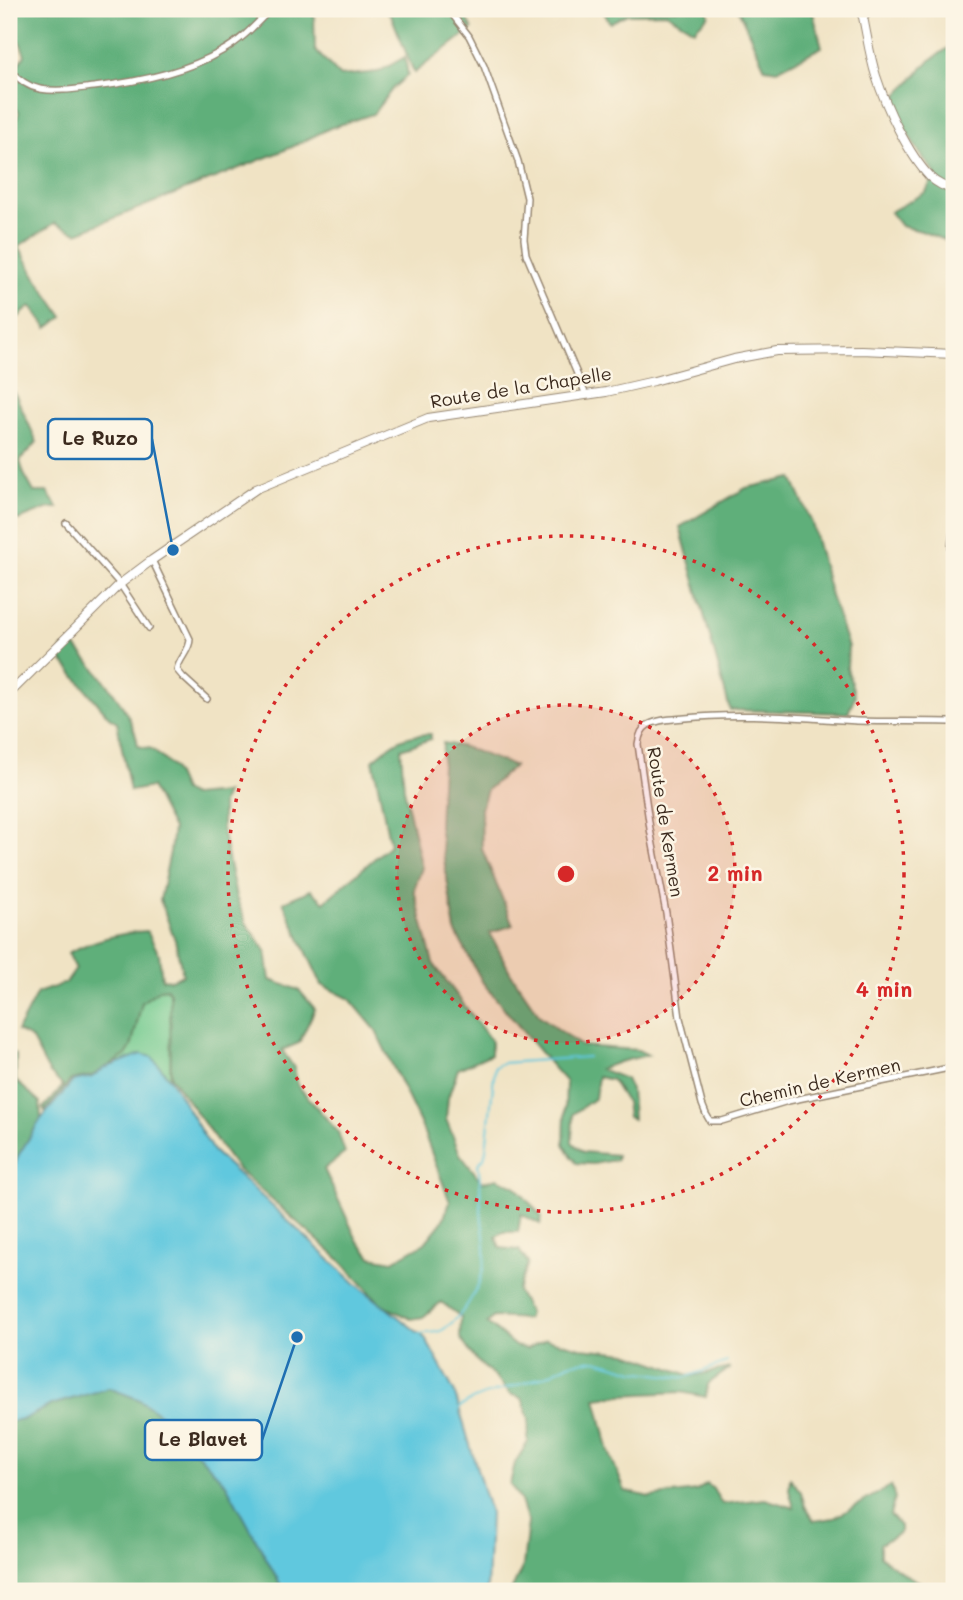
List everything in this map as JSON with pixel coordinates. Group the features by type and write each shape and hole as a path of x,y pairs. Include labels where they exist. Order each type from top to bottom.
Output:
{"street":[{"path":"9,69 23,82 39,89 68,90 144,80 222,51 247,34 271,9"},
{"path":"448,9 469,36 484,66 518,161 527,210 524,239 526,254 586,395"},
{"path":"874,9 861,13 875,73 892,118 916,158 932,178 954,189"},
{"name":"Route de la Chapelle","path":"9,694 120,584 256,489 428,418 606,392 734,359 777,351 861,350 954,354"},
{"path":"66,523 120,584 149,628"},
{"path":"954,532 954,578"},
{"path":"152,561 190,639 190,646 177,670 207,698"},
{"name":"Route de Kermen","path":"702,1104 680,1018 666,913 639,753 638,738 641,733 648,725 667,720 718,714 859,721 954,722"},
{"name":"Chemin de Kermen","path":"702,1104 710,1121 722,1121 788,1101 954,1067"}],"green space":[{"path":"9,9 318,9 314,14 315,50 340,76 378,72 405,57 408,75 394,87 373,114 330,128 292,147 77,233 55,223 19,246 35,276 63,317 47,328 31,306 9,325 9,137 19,112 9,100 9,75 25,55"},
{"path":"385,9 463,9 472,29 414,73 391,15"},
{"path":"602,9 707,9 709,15 694,30 666,13 627,14 610,23"},
{"path":"738,9 812,9 822,47 777,70 765,68"},
{"path":"954,44 954,244 901,226 890,212 926,192 935,173 896,115 894,99 928,62"},
{"path":"9,385 37,442 20,461 24,474 34,492 47,492 58,508 49,508 18,520 9,512"},
{"path":"792,478 812,523 830,593 848,647 847,668 855,696 848,713 730,710 680,527 746,488"},
{"path":"75,646 122,706 130,720 138,746 152,749 173,768 183,791 192,796 226,793 222,803 222,829 236,897 246,923 266,951 270,980 299,990 315,1009 299,1043 282,1050 294,1068 298,1086 338,1132 345,1153 324,1169 357,1240 371,1257 393,1261 425,1243 442,1222 450,1202 421,1125 375,1029 350,999 322,985 283,902 311,890 324,902 390,845 373,760 399,741 412,736 431,734 431,739 401,749 404,789 422,868 414,890 433,963 491,1041 491,1054 458,1069 448,1098 446,1119 460,1154 482,1182 497,1178 515,1186 542,1217 540,1224 521,1214 518,1232 502,1232 496,1237 500,1248 519,1250 528,1263 517,1291 529,1313 527,1319 493,1317 487,1323 515,1346 527,1349 546,1339 581,1348 627,1353 692,1376 730,1368 708,1384 706,1397 681,1392 596,1398 609,1452 625,1491 649,1497 696,1491 707,1484 722,1504 765,1499 794,1508 789,1490 790,1478 801,1492 814,1521 834,1518 891,1486 895,1498 890,1515 900,1526 900,1533 880,1544 880,1556 934,1591 511,1591 523,1566 528,1522 521,1501 510,1484 515,1463 528,1442 529,1419 522,1398 510,1394 475,1359 460,1338 461,1317 441,1302 423,1317 411,1319 382,1305 340,1260 237,1169 171,1077 170,993 167,988 160,989 142,1002 131,1047 126,1055 92,1076 71,1080 45,1111 43,1108 63,1086 49,1072 31,1038 17,1031 37,993 66,983 76,969 68,953 106,938 147,931 159,954 162,979 171,980 183,975 175,940 160,900 173,829 151,787 130,791 117,722 109,717 60,658 63,648"},
{"path":"443,743 464,747 514,766 487,790 481,809 482,849 513,925 490,933 510,972 540,1016 581,1046 638,1050 648,1055 600,1069 626,1079 631,1090 633,1119 628,1117 626,1102 612,1080 598,1077 595,1098 573,1114 572,1142 583,1152 617,1155 616,1160 593,1164 576,1163 564,1144 566,1082 483,983 455,931 439,826"},
{"path":"167,988 171,1009 170,1079 151,1057 141,1055 119,1064 117,1060 126,1055 131,1047 142,1002 160,989"},
{"path":"9,1051 16,1055 16,1081 40,1102 41,1119 18,1156 9,1184"},
{"path":"109,1388 138,1399 164,1417 226,1484 284,1591 9,1591 9,1422 26,1418 51,1405"}],"water":[{"path":"141,1054 152,1057 170,1079 213,1151 356,1284 425,1338 454,1391 490,1513 487,1591 284,1591 226,1484 164,1417 138,1399 109,1388 51,1405 26,1418 9,1422 9,1184 18,1156 41,1119 73,1081 92,1077 105,1068"}],"waterway":[{"path":"418,1335 441,1331 452,1322 467,1305 479,1284 485,1245 478,1164 484,1158 486,1150 495,1067 502,1063 588,1057"},
{"path":"524,1383 571,1363 596,1360 634,1371 684,1378 727,1362"},
{"path":"458,1409 480,1397 521,1384"}],"place":[{"name":"Le Ruzo","path":"173,550"},
{"name":"Le Blavet","path":"297,1337"}]}
